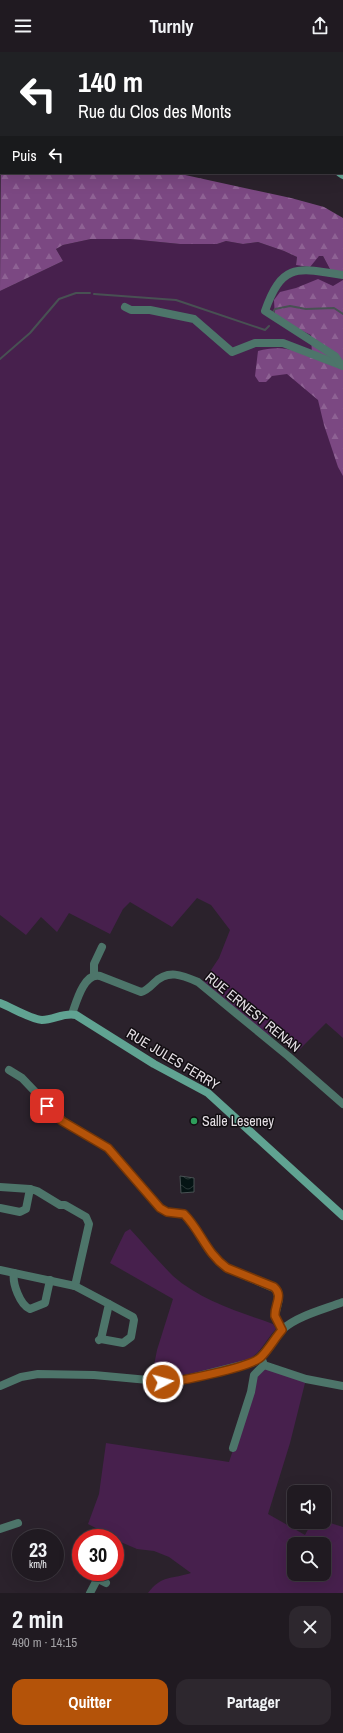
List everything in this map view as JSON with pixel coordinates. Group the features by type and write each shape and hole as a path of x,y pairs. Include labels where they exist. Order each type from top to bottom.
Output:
{"street":[{"path":"342,366 335,356 265,311 278,282 291,272 310,270 343,275"},
{"path":"125,307 131,310 150,310 194,319 232,352 256,343 283,343 342,366"},
{"path":"0,1003 39,1019 72,1014 82,988 87,980 94,975 94,964 102,947"},
{"name":"RUE ERNEST RENAN","path":"94,975 141,992 146,990 161,976 170,974 181,975 198,982 288,1056 343,1104"},
{"name":"RUE JULES FERRY","path":"72,1014 87,1021 154,1064 208,1093 343,1216"},
{"path":"9,1070 22,1078 62,1121 108,1148 160,1208 167,1212 184,1214 211,1252 227,1268 276,1289 279,1299 275,1316 282,1330"},
{"path":"0,1187 30,1189 37,1191 60,1205 65,1205 86,1217 89,1224 75,1286"},
{"path":"0,1208 20,1212 26,1208 30,1189"},
{"path":"0,1270 75,1286 109,1304 133,1317 132,1337 123,1343 100,1339 109,1304"},
{"path":"14,1273 13,1278 23,1303 30,1309 45,1304 50,1280"},
{"path":"233,1448 249,1399 254,1376 282,1330 296,1320 343,1302"},
{"path":"0,1386 21,1377 38,1374 94,1374 156,1382 176,1381 263,1361 300,1378 325,1384 343,1386"},
{"path":"0,1529 18,1523"},
{"path":"90,1593 97,1581"}],"shaded area":[{"path":"91,239 130,239 180,244 217,244 226,241 243,244 258,242 297,257 296,265 319,256 323,256 331,271 343,273 343,1038 326,1023 297,1052 273,1035 269,1037 203,982 219,958 230,930 211,905 197,898 172,927 130,902 123,909 110,934 69,913 57,932 41,917 26,935 0,915 0,291 63,261 56,249 63,245"},
{"path":"130,1229 173,1276 195,1292 220,1304 273,1324 276,1329 257,1353 236,1364 197,1373 152,1376 157,1350 173,1299 110,1263 125,1232"},
{"path":"264,1365 306,1379 290,1443 268,1514 287,1525 287,1529 294,1529 305,1535 308,1529 331,1529 331,1523 343,1527 343,1593 148,1593 153,1587 163,1580 191,1573 169,1557 154,1551 137,1549 124,1543 124,1529 98,1529 88,1524 99,1494 106,1443 229,1462 241,1426 254,1375"}],"green space":[{"path":"1,174 181,174 291,198 324,207 343,218 343,273 331,271 323,256 319,256 310,267 296,265 297,257 258,242 243,244 226,241 217,244 180,244 130,239 91,239 63,245 56,249 63,261 0,291"},
{"path":"318,279 333,286 343,280 343,476 338,467 324,425 318,400 287,374 272,376 266,382 259,382 255,376 258,351 279,348 312,355 311,335 275,318 274,300 280,292 296,288"}],"water":[{"path":"180,1176 194,1178 194,1192 181,1193"}],"waterway":[{"path":"0,359 30,333 59,299 76,293 90,293"},
{"path":"94,294 176,300 265,330 269,326"},
{"path":"273,312 275,309 290,306 306,309 334,308 343,314"}],"place":[{"name":"Salle Leseney","path":"194,1121"}],"route":[{"path":"47,1106 62,1121 108,1148 160,1208 167,1212 184,1214 211,1252 227,1268 274,1287 278,1292 279,1299 275,1316 282,1330 261,1357 250,1364 243,1366 179,1381 163,1382"}]}
